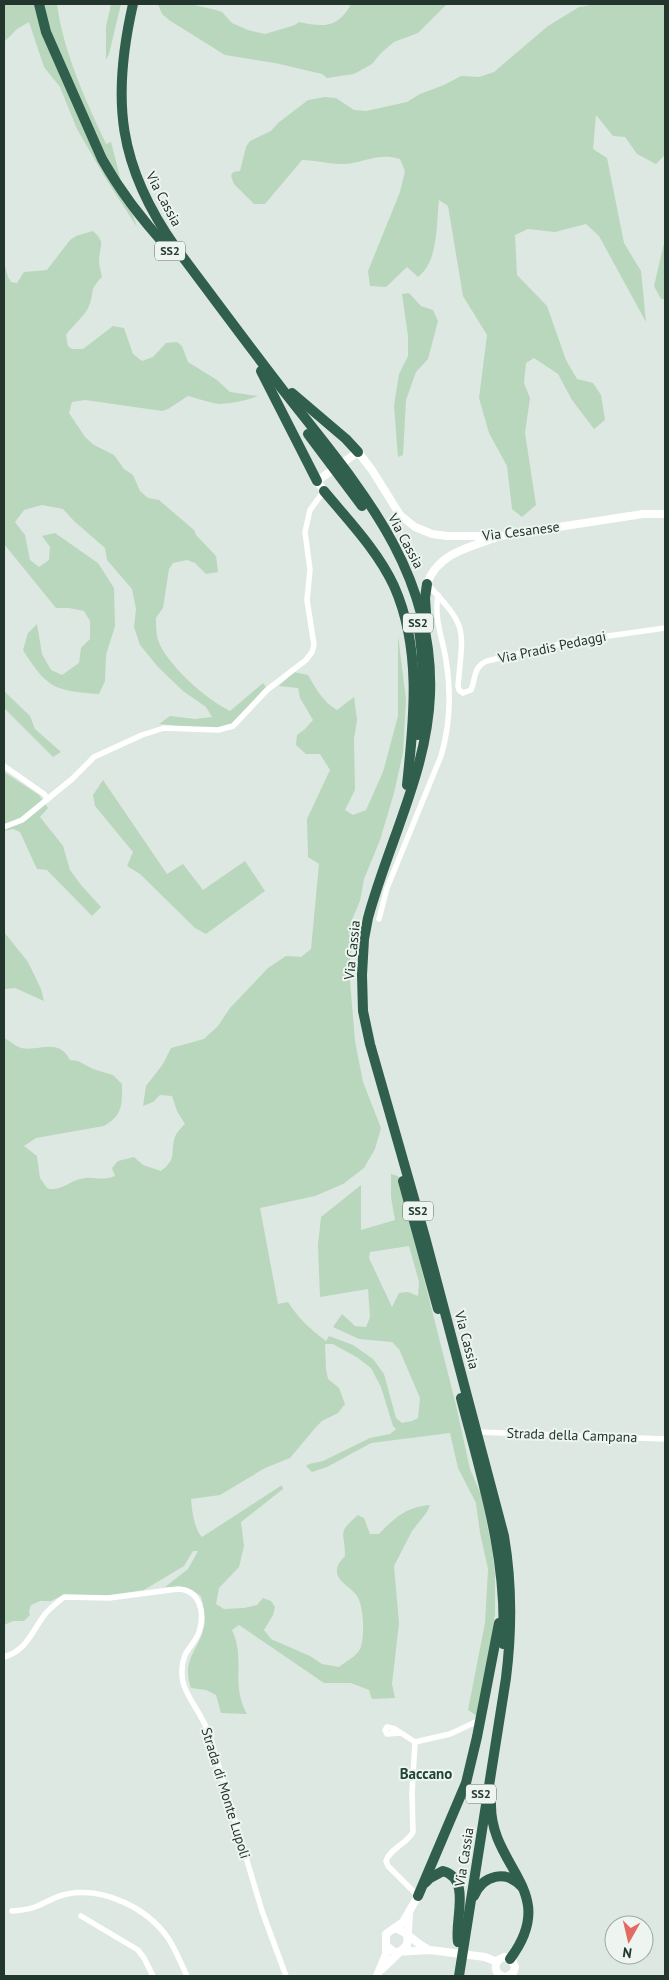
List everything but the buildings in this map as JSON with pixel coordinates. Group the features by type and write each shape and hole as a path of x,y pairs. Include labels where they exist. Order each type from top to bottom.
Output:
{"highway":[{"path":"39,4 46,32 102,159 111,175 146,223 168,248"},
{"name":"Via Cassia","path":"126,4 115,62 114,101 125,165 146,216 261,371 330,456"},
{"name":"Via Cassia","path":"133,4 123,55 120,99 123,129 135,174 152,211 164,231 385,528 398,550 423,616 430,651 430,696 425,735 411,788 368,918 363,952 362,985 363,1011 370,1044 464,1382 504,1536 509,1568 511,1603 508,1663 469,1914 461,1942"},
{"path":"256,355 274,370 291,392 346,438 358,452"},
{"path":"261,371 317,481"},
{"name":"Via Cassia","path":"345,476 378,528 404,577 417,621 423,654 423,697 417,746 407,785 362,916 356,963 357,1018 444,1333 496,1535 503,1600 503,1639 500,1676 458,1962 453,1976"},
{"path":"324,491 378,559 393,585 405,616 411,653 414,696 407,785"},
{"path":"427,584 425,600 430,635 430,651"},
{"path":"420,1892 464,1790 475,1727 481,1719 503,1600"},
{"path":"490,1775 491,1810 494,1828 499,1844 521,1880 526,1892 529,1912 526,1929 510,1959"},
{"path":"420,1892 436,1873 443,1871 453,1875 458,1883 460,1897 456,1934 461,1942"},
{"path":"469,1914 478,1888 486,1880 502,1876 512,1878 526,1892"},
{"name":"Via Cassia","path":"458,1962 459,1976"}],"street":[{"path":"4,827 22,820 94,757 152,731 168,727 218,730 231,727 267,690 306,660 312,652 314,645 307,600 310,570 305,528 313,504 324,491 317,481 358,452"},
{"name":"Via Cesanese","path":"358,452 372,470 393,507 400,515 413,525 440,535 500,536 642,514 665,514"},
{"path":"427,584 436,567 452,554 500,536"},
{"name":"Via Pradis Pedaggi","path":"427,584 453,613 462,632 462,660 458,686 460,692 465,694 472,689 476,670 487,661 573,641 665,628"},
{"path":"379,919 387,888 441,756 447,735 449,717 447,670 436,614 438,595"},
{"path":"4,766 44,794 48,799"},
{"path":"464,1382 479,1432 485,1464"},
{"name":"Strada della Campana","path":"479,1432 665,1439"},
{"name":"Strada di Monte Lupoli","path":"4,1657 12,1655 30,1640 45,1614 64,1597 103,1599 178,1589 188,1590 195,1595 199,1603 201,1623 198,1634 183,1663 183,1682 204,1721 211,1740 262,1911 286,1976"},
{"path":"401,1733 415,1742 475,1727"},
{"path":"415,1742 412,1793 414,1832 388,1855 386,1861 394,1872 420,1892 409,1913 395,1928 386,1934 385,1941 387,1946 394,1952 402,1950 430,1950 485,1958 497,1962"},
{"path":"12,1910 32,1908 53,1898 71,1893 97,1895 118,1900 136,1909 161,1930 170,1941 187,1976"},
{"path":"378,1974 407,1945 409,1913"},
{"path":"81,1916 138,1950 143,1955 153,1976"},
{"path":"395,1928 402,1930 421,1946 430,1950"},
{"path":"378,1974 387,1946"},
{"path":"500,1976 496,1969 497,1962 502,1958 510,1959 515,1967 513,1973 508,1976"}],"green space":[{"path":"4,4 57,4 64,40 76,76 106,144 111,142 121,181 137,227 77,129 60,87 44,67 29,22 17,29 4,42"},
{"path":"111,4 121,4 106,60 106,27"},
{"path":"158,4 190,4 216,10 222,12 232,23 248,30 265,34 299,22 322,25 335,22 341,18 351,4 447,4 418,33 394,42 372,64 354,74 327,78 322,74 275,63 225,55 169,20 162,14"},
{"path":"596,4 665,4 665,155 656,164 637,154 625,137 613,136 596,115 593,149 607,158 624,243 641,271 646,322 599,236 586,224 555,232 528,229 515,235 517,275 547,306 566,360 577,379 593,383 601,395 605,420 594,429 572,400 558,374 534,358 526,363 524,383 530,398 525,433 536,505 522,517 512,509 507,466 489,433 479,398 487,335 463,296 448,206 439,200 433,252 425,270 418,277 407,267 386,287 370,286 368,271 400,192 405,171 400,159 384,157 342,164 302,160 265,204 254,204 234,184 231,176 233,172 240,171 246,147 250,141 271,131 278,123 308,100 325,97 336,98 354,110 366,111 407,102 420,94 461,76 479,77 494,72 548,26 579,7"},
{"path":"93,231 101,242 99,261 102,277 93,289 91,301 87,309 66,335 68,346 72,349 83,349 113,326 124,328 133,354 142,361 153,357 166,343 177,342 182,346 188,362 217,380 230,392 258,396 219,404 188,396 162,411 85,400 72,402 69,413 85,437 94,445 114,455 124,469 133,475 140,491 148,498 159,500 194,530 196,535 216,556 218,572 206,574 195,563 187,560 173,563 169,569 163,608 156,618 156,628 160,645 165,654 181,673 200,691 230,711 263,683 266,687 241,718 224,727 206,729 159,724 170,716 195,719 212,717 206,707 183,691 158,667 140,645 134,627 136,609 132,589 107,560 105,548 63,509 42,505 24,510 15,522 25,535 30,560 39,567 49,560 50,547 42,536 55,533 98,563 114,588 115,626 106,655 105,681 99,694 72,691 53,685 31,663 23,650 28,633 37,624 42,654 51,670 62,675 79,663 81,648 90,639 90,621 84,611 56,608 4,544 4,262 11,282 17,283 24,272 47,270 70,240 76,236"},
{"path":"665,239 665,299 661,299 654,286"},
{"path":"409,293 421,306 433,310 438,321 428,359 416,372 406,400 403,455 398,457 394,406 399,374 408,356 408,336 402,294"},
{"path":"398,635 406,700 403,753 394,793 380,840 364,879 360,901 351,922 353,937 349,969 355,1041 363,1082 381,1128 375,1149 364,1168 343,1184 315,1196 260,1208 278,1304 288,1302 305,1323 326,1341 329,1336 353,1345 373,1359 384,1374 396,1418 402,1423 412,1421 418,1418 420,1398 399,1349 392,1342 359,1339 333,1327 342,1314 355,1326 366,1327 370,1317 368,1289 320,1297 318,1245 321,1217 361,1185 361,1230 395,1220 391,1197 391,1174 398,1176 456,1405 470,1469 481,1495 491,1543 495,1573 495,1613 492,1640 477,1716 468,1710 485,1623 488,1569 476,1503 458,1468 450,1433 371,1443 327,1467 312,1472 306,1466 309,1464 323,1461 370,1438 390,1434 396,1429 393,1426 381,1387 371,1368 358,1358 333,1344 325,1344 328,1379 339,1388 345,1404 338,1413 322,1421 290,1458 265,1468 220,1495 191,1499 193,1514 195,1524 202,1537 282,1485 283,1489 241,1522 244,1546 239,1567 219,1588 216,1604 224,1609 244,1608 257,1605 263,1598 271,1601 275,1607 273,1615 264,1630 271,1639 310,1656 322,1664 339,1667 360,1649 363,1630 361,1607 357,1596 340,1579 337,1573 338,1565 345,1556 344,1530 358,1515 364,1518 370,1534 379,1534 408,1510 430,1505 427,1512 412,1531 394,1566 399,1623 392,1684 395,1698 372,1699 369,1690 351,1683 324,1683 239,1625 232,1630 238,1651 239,1692 247,1714 221,1713 216,1695 206,1690 191,1688 188,1677 190,1660 203,1630 205,1620 201,1596 184,1588 165,1587 188,1569 198,1551 193,1551 184,1566 144,1590 103,1596 61,1596 51,1601 40,1601 31,1605 30,1615 24,1621 13,1621 4,1625 4,1038 21,1048 54,1047 60,1049 70,1060 78,1061 93,1069 113,1075 122,1084 120,1109 115,1118 104,1126 36,1138 24,1146 37,1156 40,1178 47,1188 60,1188 85,1178 110,1178 115,1176 112,1168 118,1161 134,1157 143,1165 161,1171 166,1167 172,1157 178,1131 185,1124 177,1111 172,1096 160,1095 153,1102 143,1106 146,1086 163,1064 171,1048 204,1039 218,1026 230,1008 268,968 286,956 301,957 311,949 319,864 308,857 307,819 330,770 320,754 306,754 296,745 297,735 313,720 300,698 298,688 279,686 294,672 308,675 324,699 337,710 354,697 357,720 354,739 355,790 345,810 353,815 366,810 383,772 398,716","holes":["409,1246 419,1282 418,1296 408,1292 399,1293 392,1307 369,1258 370,1252"]},
{"path":"4,691 30,716 35,729 61,752 53,757 4,708"},
{"path":"4,772 39,795 48,808 40,817 63,846 70,870 101,907 92,916 47,870 37,869 20,832 13,829 4,831"},
{"path":"103,780 167,874 183,864 203,890 245,861 265,891 206,934 195,928 140,874 127,866 133,852 95,806 93,795"},
{"path":"4,932 28,962 41,989 44,1001 15,988 4,989"}],"district":[{"name":"Baccano","path":"426,1774"}]}
